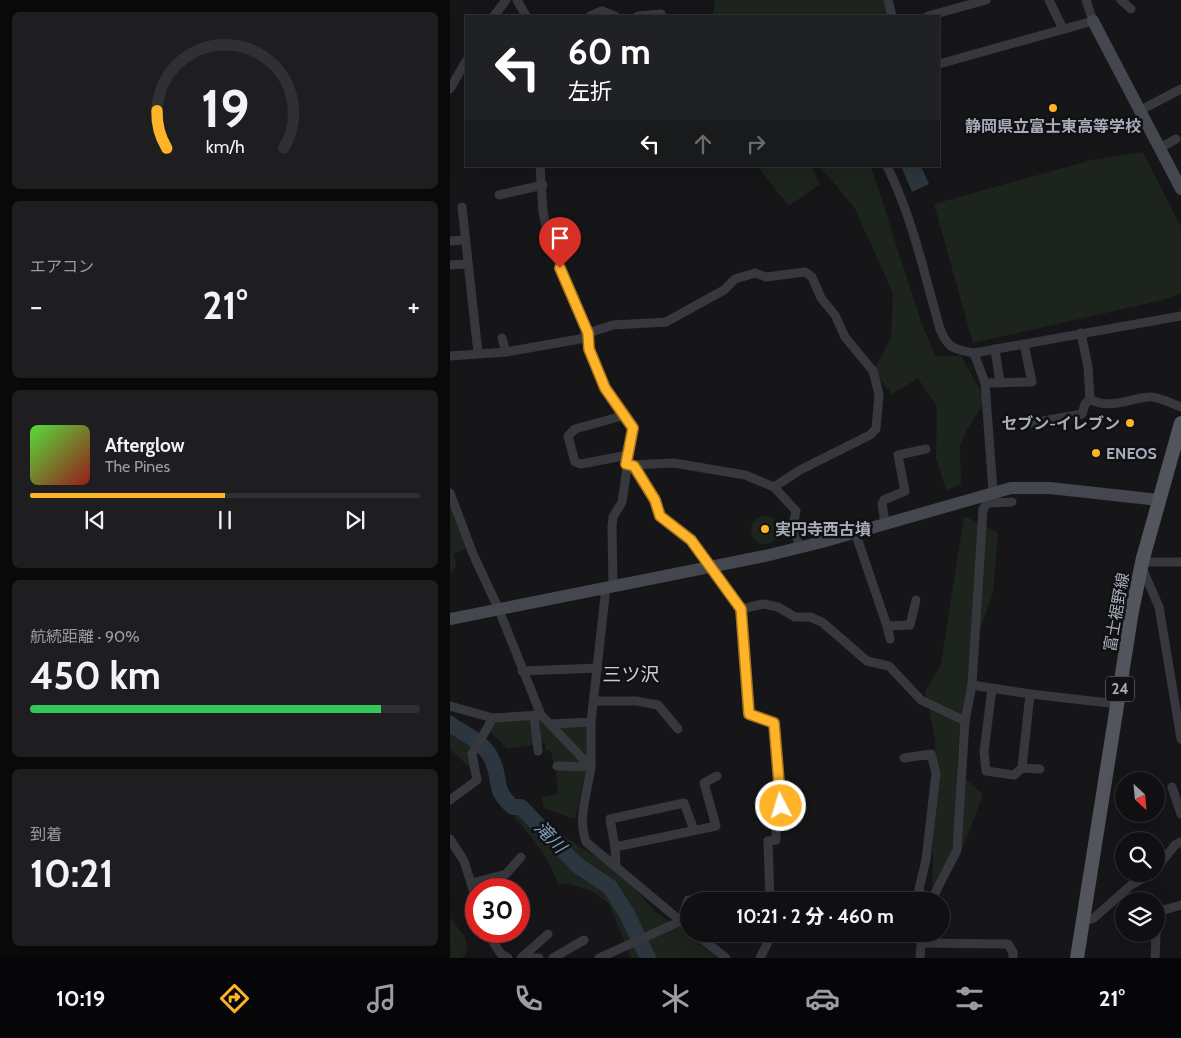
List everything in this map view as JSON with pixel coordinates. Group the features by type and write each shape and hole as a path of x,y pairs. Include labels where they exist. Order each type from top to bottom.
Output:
{"main road":[{"name":"富士裾野線","path":"1076,958 1132,611 1142,564 1180,430"}],"street":[{"path":"517,0 525,15"},
{"path":"888,0 892,15"},
{"path":"932,15 986,0"},
{"path":"1049,0 1063,29"},
{"path":"1086,0 1093,21 1160,148 1177,169 1181,189"},
{"path":"1121,0 1131,9"},
{"path":"494,15 501,2"},
{"path":"592,15 602,11 612,15"},
{"path":"650,15 661,14"},
{"path":"940,64 1093,21"},
{"path":"450,89 465,64"},
{"path":"1141,110 1181,89"},
{"path":"1160,148 1176,139"},
{"path":"540,167 543,185 543,212 548,238 588,333 589,349 605,388 626,415 633,428 630,462 622,502 613,517 610,586 591,722 591,767 582,831 586,842 680,920"},
{"path":"888,167 902,195 945,341 952,348 974,353 1181,316"},
{"path":"499,195 543,185"},
{"path":"462,207 466,264 478,353"},
{"path":"450,241 465,240"},
{"path":"450,265 466,264"},
{"path":"450,356 506,352 580,338 588,333 613,325 666,322 724,290 735,279 754,273 766,277 805,272 812,278 821,298 835,315 845,337 873,371 879,394 876,429 870,435 800,470 774,487"},
{"path":"1032,423 1082,414 1085,404 1090,399 1088,367 1081,333"},
{"path":"502,338 506,352"},
{"path":"984,384 1032,382 1024,344"},
{"path":"995,349 1000,383"},
{"path":"936,892 957,850 965,721 972,685 983,510 988,504 993,491 984,384 974,353"},
{"path":"1090,399 1094,402 1119,404 1152,397 1181,407"},
{"path":"626,415 575,429 568,436 575,462 581,464 674,463 745,475 774,487 796,511 793,526 800,548"},
{"path":"885,523 882,504 884,500 904,491 898,455 926,450"},
{"path":"630,462 655,500 660,516 691,540 741,609 749,714 774,723 781,806 776,815 776,840 768,841 770,892"},
{"path":"450,619 800,548 993,491 1011,488 1050,488 1159,500"},
{"path":"450,493 473,554 499,610 522,671 537,715 538,751"},
{"path":"988,504 1012,502"},
{"path":"856,532 890,639"},
{"path":"1181,562 1142,564 1159,607 1178,705 1181,739"},
{"path":"887,626 910,625 916,600"},
{"path":"741,609 763,604 778,607 796,617 810,617 822,622 867,661 890,666 921,700 965,721"},
{"path":"522,671 598,668"},
{"path":"972,685 1118,704"},
{"path":"992,689 984,751 986,771 1014,775 1022,768 1040,768"},
{"path":"1022,768 1030,694"},
{"path":"594,701 636,701 658,705 678,729"},
{"path":"450,706 493,718 537,715 550,724 591,767"},
{"path":"450,800 477,780 472,754 493,718"},
{"path":"550,724 591,722"},
{"path":"904,758 931,754 936,772 926,860 919,889 920,892"},
{"path":"557,766 591,767"},
{"path":"615,847 716,826 704,783 717,776"},
{"path":"1172,787 1181,814"},
{"path":"616,866 610,819 684,803 694,830"},
{"path":"450,839 464,861 470,878"},
{"path":"1165,858 1175,845 1181,842"},
{"path":"491,878 506,874 521,857"},
{"path":"1082,922 1094,918 1135,882"},
{"path":"1165,910 1181,905"},
{"path":"599,958 680,921"},
{"path":"521,958 548,934"},
{"path":"553,958 584,940"},
{"path":"706,942 726,958"},
{"path":"760,958 768,942"},
{"path":"1155,958 1156,942"},
{"path":"494,943 501,954 508,958"},
{"path":"920,958 920,944 1008,944 1013,952 1013,958"},
{"path":"531,958 539,958"}],"shaded area":[{"path":"715,0 886,0 890,15 713,15"},
{"path":"1143,152 1181,227 1181,293 1163,300 973,343 934,204 1092,160"},
{"path":"758,167 812,167 820,184 789,206"},
{"path":"818,167 871,167 920,319 935,356 961,356 986,400 968,428 960,445 961,484 946,490 936,458 937,407 918,378 892,394 873,371 891,338 893,293 855,209 831,179"},
{"path":"901,167 921,167 929,184 912,192"},
{"path":"450,504 467,548 454,554 456,566 450,574"},
{"name":"実円寺西古墳","path":"765,516 775,520 779,530 775,540 765,544 755,540 751,530 755,520"},
{"path":"964,516 998,533 993,593 975,644 979,651 964,711 959,741 957,772 983,794 964,845 936,892 932,892 935,738 925,692 941,664"},
{"path":"450,714 476,735 470,768 450,749"},
{"path":"538,718 548,726 588,724 585,776 575,819 544,808 542,797 558,794 556,771 551,752 546,750 545,743 507,749 491,732 493,720"},
{"path":"523,809 622,874 656,913 680,927 680,942 698,942 718,958 631,958 609,904 592,891 568,884 558,884 540,848 514,817"},
{"path":"450,917 465,937 468,950 462,958 450,958"}],"waterway":[{"name":"滝川","path":"450,724 475,740 490,755 496,769 500,790 506,801 513,807 521,807 577,865 610,887 627,914 648,958"}],"place":[{"name":"静岡県立富士東高等学校","path":"1053,108"},
{"name":"セブン-イレブン","path":"1130,423"},
{"name":"ENEOS","path":"1096,453"},
{"name":"実円寺西古墳","path":"765,529"}],"district":[{"name":"三ツ沢","path":"631,674"}],"route":[{"path":"560,268 588,333 589,349 605,388 626,415 633,428 626,464 634,466 655,500 660,516 677,527 691,540 741,609 749,714 774,723 781,806"}]}
